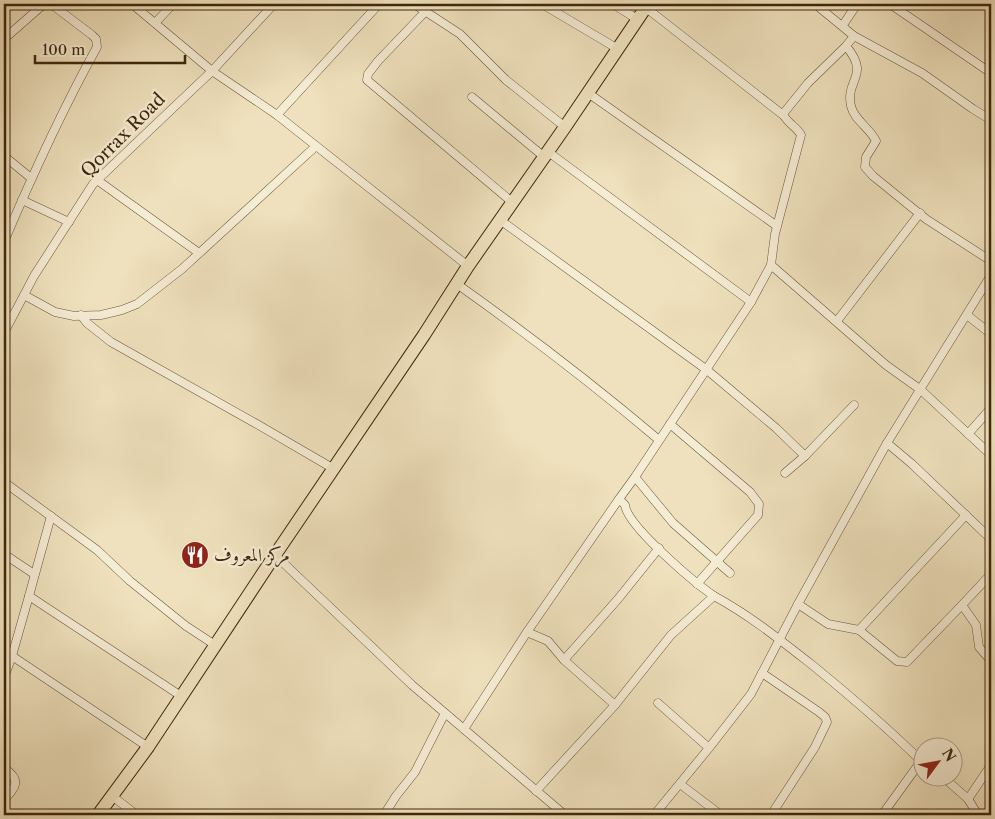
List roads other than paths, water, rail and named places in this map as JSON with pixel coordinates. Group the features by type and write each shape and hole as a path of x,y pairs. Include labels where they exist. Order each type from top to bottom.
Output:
{"main road":[{"path":"98,815 148,748 274,555 334,469 468,266 565,127 646,6"}],"street":[{"path":"4,39 44,4"},
{"path":"5,237 74,89 97,47 96,39 92,35 51,4"},
{"path":"132,4 212,70 277,115 468,266"},
{"path":"155,23 173,4"},
{"name":"Qorrax Road","path":"4,332 34,276 97,180 212,70 274,4"},
{"path":"277,115 379,4"},
{"path":"414,4 460,34 506,80 565,127"},
{"path":"542,4 618,49"},
{"path":"612,4 637,20"},
{"path":"815,4 844,25 854,36 922,73 991,120"},
{"path":"844,25 857,4"},
{"path":"890,4 991,73"},
{"path":"464,729 527,632 619,498 636,477 707,370 751,302 771,265 777,226 801,135 783,115 646,6"},
{"path":"426,12 378,61 368,74 367,80 512,202"},
{"path":"783,115 808,83 854,36"},
{"path":"846,46 854,56 857,65 851,92 850,104 852,111 876,141 866,157 865,167 873,176 926,218 991,261"},
{"path":"588,93 777,226"},
{"path":"472,97 545,154 751,302"},
{"path":"24,295 56,312 74,316 101,315 137,304 199,253 316,146"},
{"path":"4,156 31,178"},
{"path":"97,180 199,253"},
{"path":"22,200 69,222"},
{"path":"837,321 920,213"},
{"path":"500,220 707,370 776,428 805,456"},
{"path":"771,265 886,365 921,390 991,455"},
{"path":"658,814 751,694 798,604 887,443 991,275"},
{"path":"457,284 506,319 659,440"},
{"path":"81,315 87,324 111,342 334,469"},
{"path":"967,315 991,334"},
{"path":"785,473 805,456 854,405"},
{"path":"968,434 991,408"},
{"path":"670,424 750,492 758,504 758,515 696,584"},
{"path":"887,443 919,470 991,540"},
{"path":"636,477 673,523 730,573"},
{"path":"4,482 96,550 130,581 186,626 215,645"},
{"path":"619,498 625,505 625,509 634,524 696,584 751,618 780,639 894,733 912,751"},
{"path":"858,630 966,515"},
{"path":"4,678 12,656 51,516"},
{"path":"564,660 618,599 659,548"},
{"path":"4,554 34,574"},
{"path":"274,555 380,656 565,815"},
{"path":"798,604 828,624 858,630 897,661 907,662 991,574"},
{"path":"29,596 181,696"},
{"path":"536,792 615,705 671,635 714,596"},
{"path":"962,605 976,625 979,646 991,661"},
{"path":"527,632 548,641 564,660 615,705"},
{"path":"4,650 148,748"},
{"path":"762,673 825,717 827,722 815,747 770,815"},
{"path":"658,703 709,748"},
{"path":"384,815 415,772 445,713"},
{"path":"968,798 991,765"},
{"path":"4,768 12,774 16,784 15,788 4,800"},
{"path":"882,815 912,774"},
{"path":"680,784 721,815"},
{"path":"954,786 968,798 978,815"},
{"path":"112,796 137,815"}],"place":[{"name":"مركز المعروف","path":"195,555"}]}
